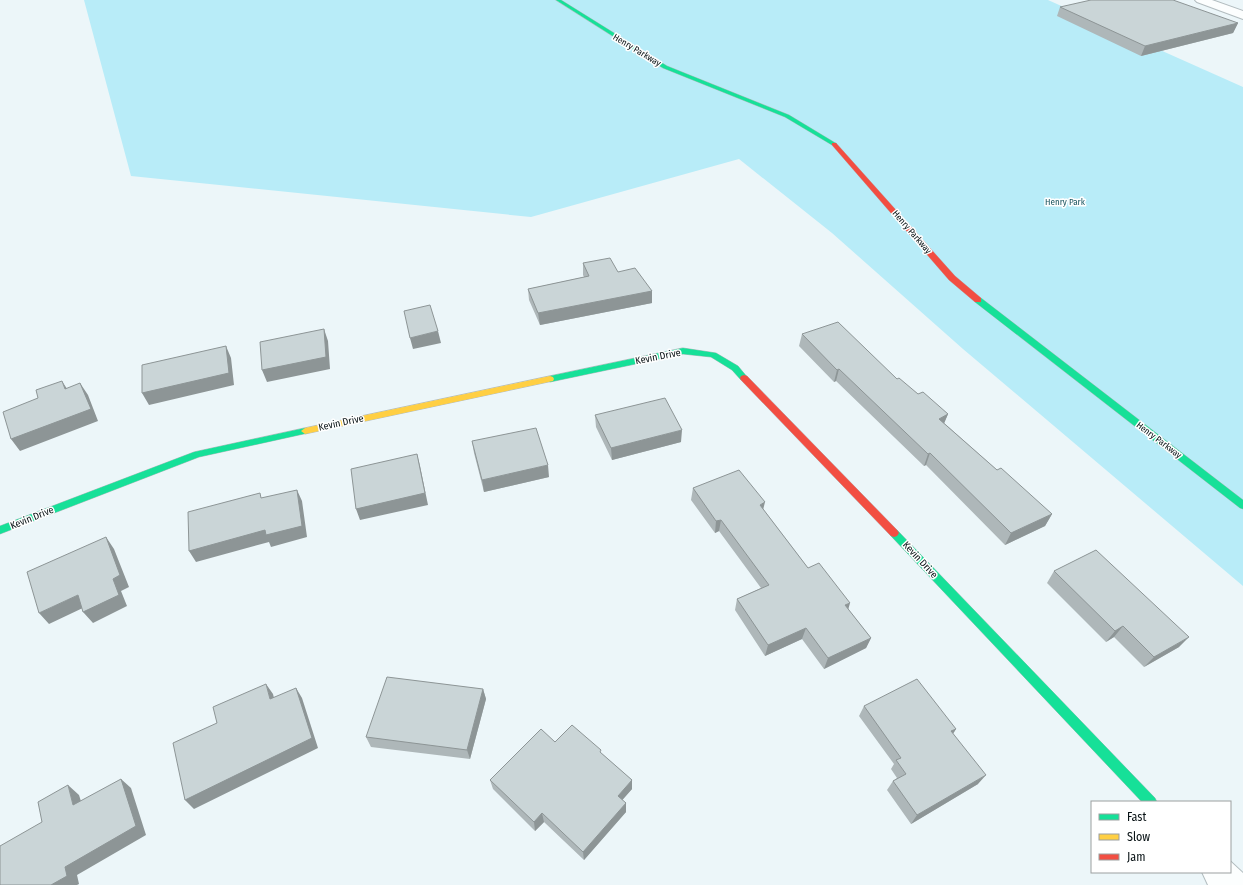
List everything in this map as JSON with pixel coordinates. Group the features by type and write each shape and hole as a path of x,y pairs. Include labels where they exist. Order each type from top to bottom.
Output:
{"street":[{"name":"Henry Parkway","path":"558,0 665,67 787,116 834,144 952,278 1028,340 1243,505"},
{"path":"1201,0 1243,15"},
{"name":"Kevin Drive","path":"0,530 197,454 683,351 712,356 735,368 1150,801"},
{"path":"1219,873 1231,885"}],"green space":[{"name":"Henry Park","path":"84,0 1048,0 1243,87 1243,586 963,349 832,233 739,159 531,217 131,176"}],"building":[{"path":"1091,0 1173,0 1238,23 1145,46 1060,7"},
{"path":"610,258 618,272 635,268 652,291 538,313 528,289 589,276 583,263"},
{"path":"430,305 438,331 410,338 404,311"},
{"path":"838,322 897,379 899,378 918,394 923,392 948,414 939,419 997,470 1001,468 1052,514 1011,533 930,453 928,454 839,369 837,370 802,334"},
{"path":"324,329 326,357 262,370 260,342"},
{"path":"226,346 229,373 142,393 142,365"},
{"path":"62,381 65,389 80,383 91,409 11,439 3,412 38,398 36,390"},
{"path":"665,398 682,430 611,448 595,415"},
{"path":"536,428 548,465 482,480 472,441"},
{"path":"417,454 425,493 356,509 351,469"},
{"path":"739,470 765,502 760,505 808,568 819,563 850,603 845,605 871,638 828,658 806,628 768,645 737,599 769,585 721,520 716,521 693,488"},
{"path":"297,490 302,526 266,535 265,530 189,551 188,512 260,493 261,498"},
{"path":"106,537 120,575 113,579 119,595 83,612 78,595 39,613 27,572"},
{"path":"1096,550 1189,637 1154,657 1123,626 1115,631 1054,571"},
{"path":"387,677 483,689 467,750 366,737"},
{"path":"917,679 956,729 951,731 986,775 917,815 893,781 906,774 896,760 901,758 864,706"},
{"path":"266,684 270,699 296,688 312,738 185,800 173,743 217,723 213,707"},
{"path":"572,725 632,780 618,796 626,803 583,852 542,813 534,822 490,780 541,729 555,742"},
{"path":"121,779 136,826 65,867 67,876 51,885 0,885 0,846 42,822 38,802 68,785 73,805"}],"traffic: fast":[{"path":"558,0 665,67 787,116 834,144"},
{"path":"978,300 1243,505"},
{"path":"550,379 683,351 713,355 735,368 744,378"},
{"path":"0,530 197,454 305,431"},
{"path":"894,533 1150,801"}],"traffic: slow":[{"path":"305,431 550,379"}],"traffic: jam":[{"path":"834,144 952,278 978,300"},
{"path":"744,378 894,533"}]}
